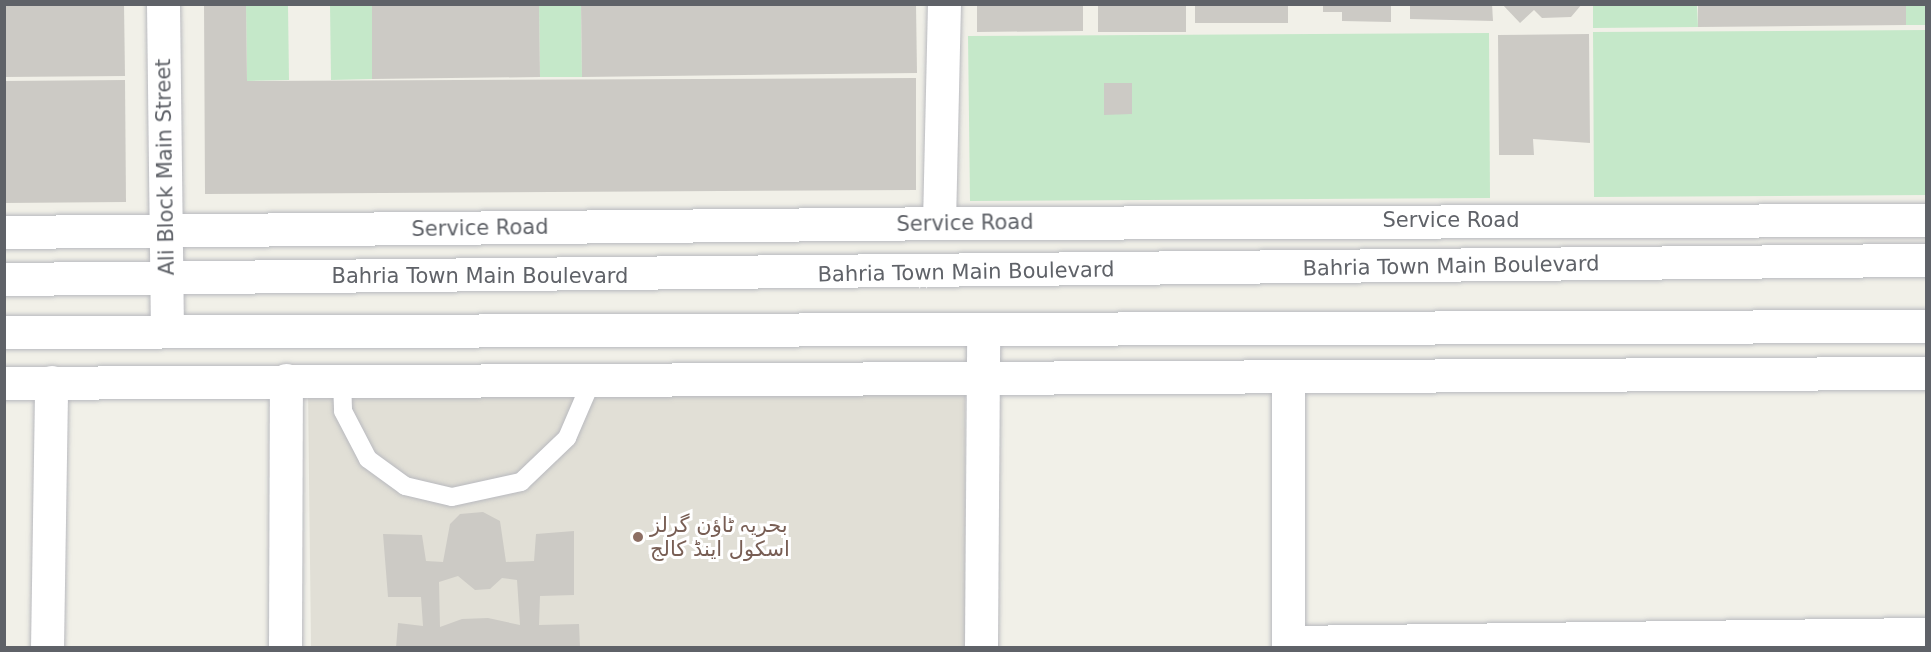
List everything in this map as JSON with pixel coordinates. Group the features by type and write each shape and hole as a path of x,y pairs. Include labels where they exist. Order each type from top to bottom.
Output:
{"street":[{"name":"Ali Block Main Street","path":"164,4 167,330"},
{"path":"944,4 952,223 964,272"},
{"name":"Service Road","path":"4,232 952,223 1926,220"},
{"name":"Bahria Town Main Boulevard","path":"4,279 964,272 1926,260"},
{"path":"4,332 1926,326"},
{"path":"981,648 983,329"},
{"path":"4,383 286,380 983,380 1926,373"},
{"path":"1288,378 1288,645 1926,634"},
{"path":"285,648 286,380"},
{"path":"47,648 51,382"}],"lane":[{"path":"342,380 343,411 368,459 405,486 452,497 521,482 567,438 592,380"}],"shaded area":[{"name":"بحریہ ٹاؤن گرلز اسکول اینڈ کالج","path":"308,390 965,394 965,647 311,647"}],"green space":[{"path":"246,5 288,5 289,80 247,81"},
{"path":"330,5 372,5 372,79 331,80"},
{"path":"539,5 581,5 582,77 540,77"},
{"path":"1593,5 1697,5 1698,27 1593,28"},
{"path":"1906,5 1926,5 1926,25 1906,25"},
{"path":"1926,30 1926,195 1594,197 1593,32"},
{"path":"1489,33 1490,198 970,201 968,36"}],"building":[{"path":"4,4 124,4 125,76 4,77"},
{"path":"204,4 246,4 247,81 916,78 916,190 205,194"},
{"path":"372,4 539,4 540,77 372,79"},
{"path":"581,4 916,4 917,73 582,77"},
{"path":"977,4 1083,4 1083,31 977,32"},
{"path":"1098,4 1186,4 1186,32 1098,32"},
{"path":"1195,4 1288,4 1288,23 1195,23"},
{"path":"1323,4 1391,4 1391,22 1342,21 1342,12 1323,12"},
{"path":"1410,4 1492,4 1493,21 1410,19"},
{"path":"1502,4 1582,4 1571,17 1542,18 1534,10 1520,23"},
{"path":"1698,4 1906,4 1906,25 1698,27"},
{"path":"1589,34 1590,143 1533,139 1534,155 1499,155 1498,35"},
{"path":"125,80 126,202 4,203 4,81"},
{"path":"1104,83 1132,83 1132,114 1104,115"},
{"path":"483,512 500,521 506,562 534,561 536,534 574,531 574,595 540,596 539,625 579,624 580,648 396,648 398,623 423,626 421,597 388,597 383,534 422,535 426,561 443,562 450,524 460,514","holes":["458,576 475,590 490,589 502,578 517,580 520,625 488,618 462,619 440,627 439,582"]}],"place":[{"name":"بحریہ ٹاؤن گرلز اسکول اینڈ کالج","path":"638,537"}]}
